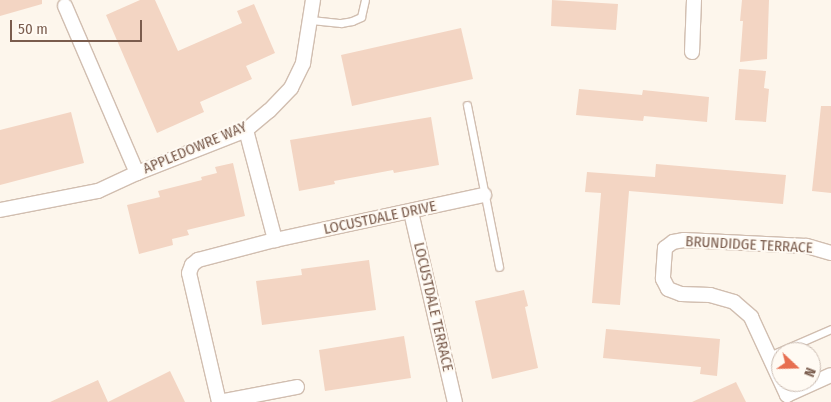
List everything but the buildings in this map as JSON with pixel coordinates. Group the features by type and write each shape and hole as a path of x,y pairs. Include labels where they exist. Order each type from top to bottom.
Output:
{"street":[{"name":"APPLEDOWRE WAY","path":"0,210 98,191 137,173 246,130 269,111 291,88 303,63 313,0"},
{"path":"692,52 694,0"},
{"path":"65,6 137,173"},
{"path":"246,130 275,240"},
{"name":"LOCUSTDALE DRIVE","path":"297,387 219,402 189,273 198,260 275,240 484,195"},
{"name":"LOCUSTDALE TERRACE","path":"411,212 455,402"},
{"name":"BRUNDIDGE TERRACE","path":"831,253 806,246 684,240 673,242 665,248 663,279 668,289 680,294 710,295 734,302 751,317 787,395 831,375"}],"lane":[{"path":"311,20 341,23 352,21 361,17 365,0"},
{"path":"467,105 499,267"},
{"path":"769,356 831,329"}]}
